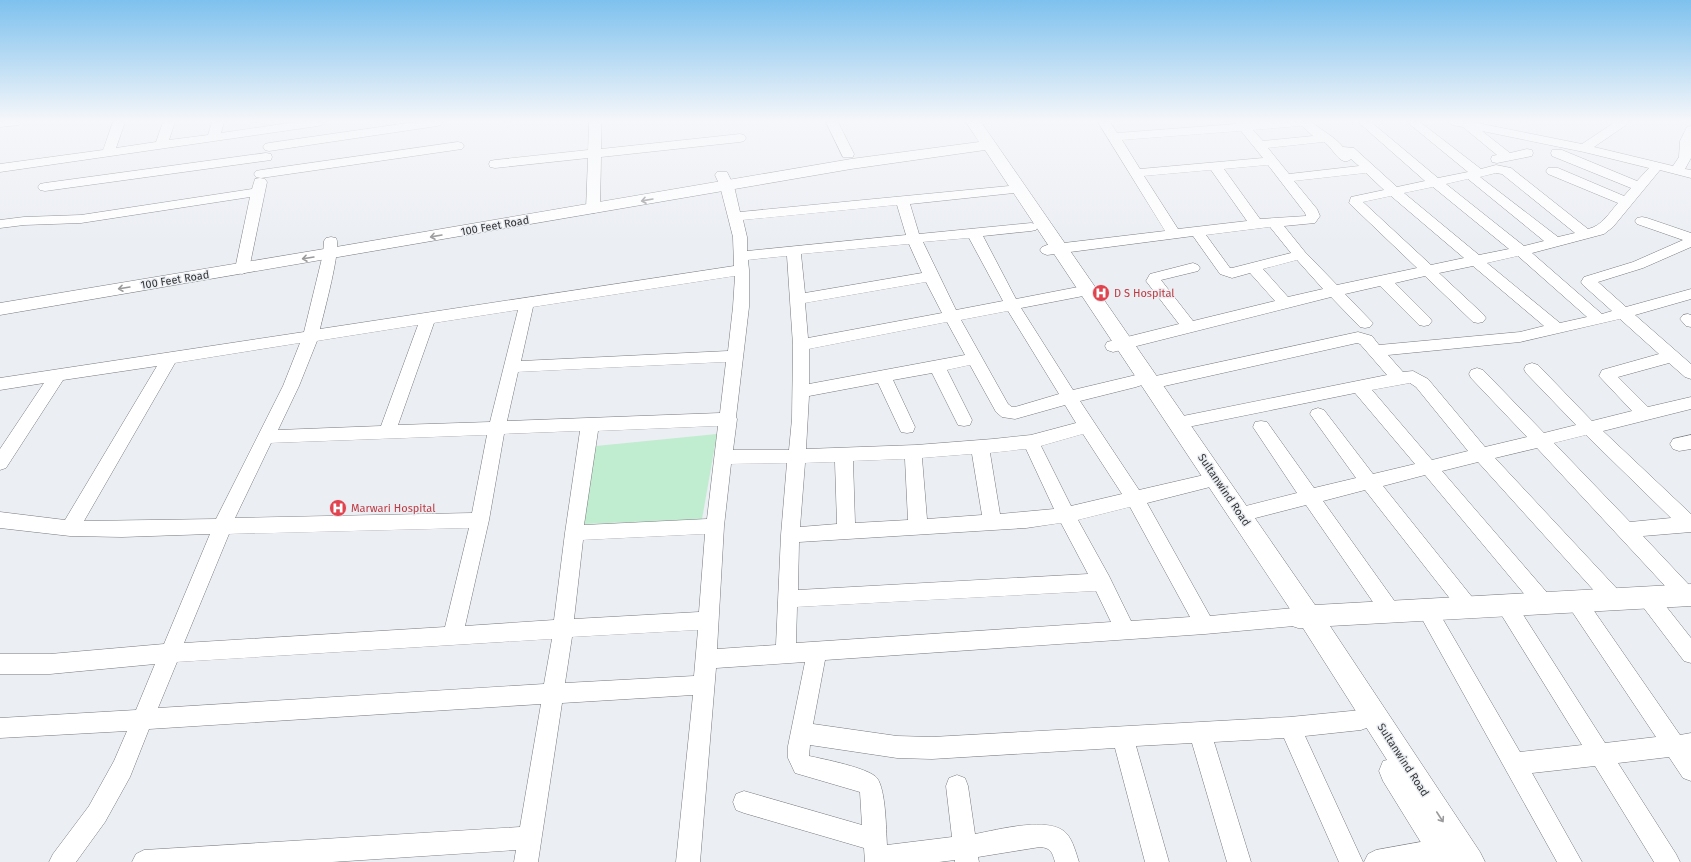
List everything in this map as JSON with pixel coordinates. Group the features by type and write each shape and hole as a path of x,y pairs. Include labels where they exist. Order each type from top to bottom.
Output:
{"main road":[{"name":"100 Feet Road","path":"724,181 810,162"},
{"name":"100 Feet Road","path":"0,309 330,247 724,181 859,162"},
{"path":"993,162 1031,227 1054,249 1078,292 1119,345"},
{"name":"Sultanwind Road","path":"996,162 1119,345 1204,482 1302,616 1470,862"},
{"name":"100 Feet Road","path":"0,296 244,262"},
{"name":"Sultanwind Road","path":"1143,382 1178,423 1240,514 1302,616 1361,720 1446,856"},
{"path":"1302,616 1688,595"}],"street":[{"path":"0,168 42,162"},
{"path":"45,187 203,162"},
{"path":"244,262 261,174 265,162"},
{"path":"261,174 344,162"},
{"path":"495,164 511,162"},
{"path":"594,203 595,162"},
{"path":"1129,162 1174,234"},
{"path":"1136,173 1258,162"},
{"path":"1054,249 1256,224 1310,220 1313,216 1312,212 1273,162"},
{"path":"1358,162 1363,169 1393,191 1557,329"},
{"path":"1411,162 1521,251 1599,320"},
{"path":"1460,162 1556,243"},
{"path":"1493,162 1586,235"},
{"path":"1579,162 1639,187"},
{"path":"1642,162 1691,174"},
{"path":"1677,171 1682,162"},
{"path":"1215,166 1256,224"},
{"path":"1119,345 1383,280 1521,251 1599,231 1608,224 1657,166"},
{"path":"1286,178 1363,169"},
{"path":"1478,318 1429,270 1356,203 1356,200 1501,169"},
{"path":"1553,171 1627,202"},
{"path":"688,862 704,685 715,526 729,419 741,307 740,237 724,181"},
{"path":"734,217 1009,190"},
{"path":"0,224 24,221 81,219 258,192"},
{"path":"902,200 914,239 931,276 974,359 1002,408 1008,413 1015,413 1070,397 1358,337 1366,340 1398,378"},
{"path":"1642,221 1691,238"},
{"path":"1274,223 1300,255 1334,292 1365,322"},
{"path":"0,384 169,360 527,302 741,263 794,250 1031,227"},
{"path":"1196,231 1225,270 1232,273 1300,255"},
{"path":"974,233 1012,305 1087,426 1135,499 1205,625"},
{"path":"1691,242 1638,265 1590,280 1588,282 1691,373"},
{"path":"62,862 96,814 122,769 222,527 291,386 310,338 330,247"},
{"path":"786,654 790,535 800,419 801,345 799,299 794,250"},
{"path":"1253,267 1286,304"},
{"path":"1190,328 1153,281 1153,279 1155,277 1194,268"},
{"path":"799,299 931,276"},
{"path":"1383,280 1424,321"},
{"path":"801,345 1078,292"},
{"path":"1376,351 1520,337 1599,320 1691,294"},
{"path":"453,635 480,520 497,428 527,302"},
{"path":"387,433 428,318"},
{"path":"512,367 736,356"},
{"path":"1645,414 1607,376 1608,374 1672,356"},
{"path":"800,392 974,359"},
{"path":"70,528 169,360"},
{"path":"937,366 964,420"},
{"path":"1532,369 1589,428 1690,524"},
{"path":"1477,374 1688,595"},
{"path":"883,376 907,427"},
{"path":"1178,423 1408,376 1418,379 1481,454 1614,599"},
{"path":"0,463 57,377"},
{"path":"1359,386 1544,602"},
{"path":"1240,514 1691,403"},
{"path":"1318,414 1369,482 1469,608"},
{"path":"265,437 729,419"},
{"path":"526,862 563,630 574,533 590,424"},
{"path":"724,457 796,457 980,447 1031,442 1087,426"},
{"path":"1261,427 1391,612"},
{"path":"1031,442 1066,515 1102,582 1125,630"},
{"path":"980,447 992,522"},
{"path":"912,450 918,527"},
{"path":"844,454 846,532"},
{"path":"790,535 992,522 1066,515 1204,482"},
{"path":"0,520 70,528 122,529 480,520"},
{"path":"1626,530 1690,524"},
{"path":"574,533 715,526"},
{"path":"787,599 1102,582"},
{"path":"1647,597 1691,654"},
{"path":"1576,601 1683,745 1691,770"},
{"path":"1506,606 1668,862"},
{"path":"1427,610 1570,862"},
{"path":"706,659 1205,625 1302,616"},
{"path":"0,664 50,664 169,653 709,620"},
{"path":"817,652 801,733 798,758 799,762 803,765 861,780 868,784 871,790 877,853"},
{"path":"0,728 142,720 553,692 704,685"},
{"path":"801,733 897,747 932,748 1290,727 1361,720"},
{"path":"1290,727 1351,862"},
{"path":"1200,732 1239,862"},
{"path":"1123,737 1157,862"},
{"path":"1514,764 1683,745"},
{"path":"957,786 966,855"},
{"path":"744,802 877,853 966,855 1040,835 1051,836 1059,841 1064,849 1067,862"},
{"path":"144,862 313,857 529,838"},
{"path":"1376,862 1446,856"}],"green space":[{"path":"717,434 702,519 583,524 596,446"}],"place":[{"name":"D S Hospital","path":"1101,293"},
{"name":"Marwari Hospital","path":"338,508"}]}
